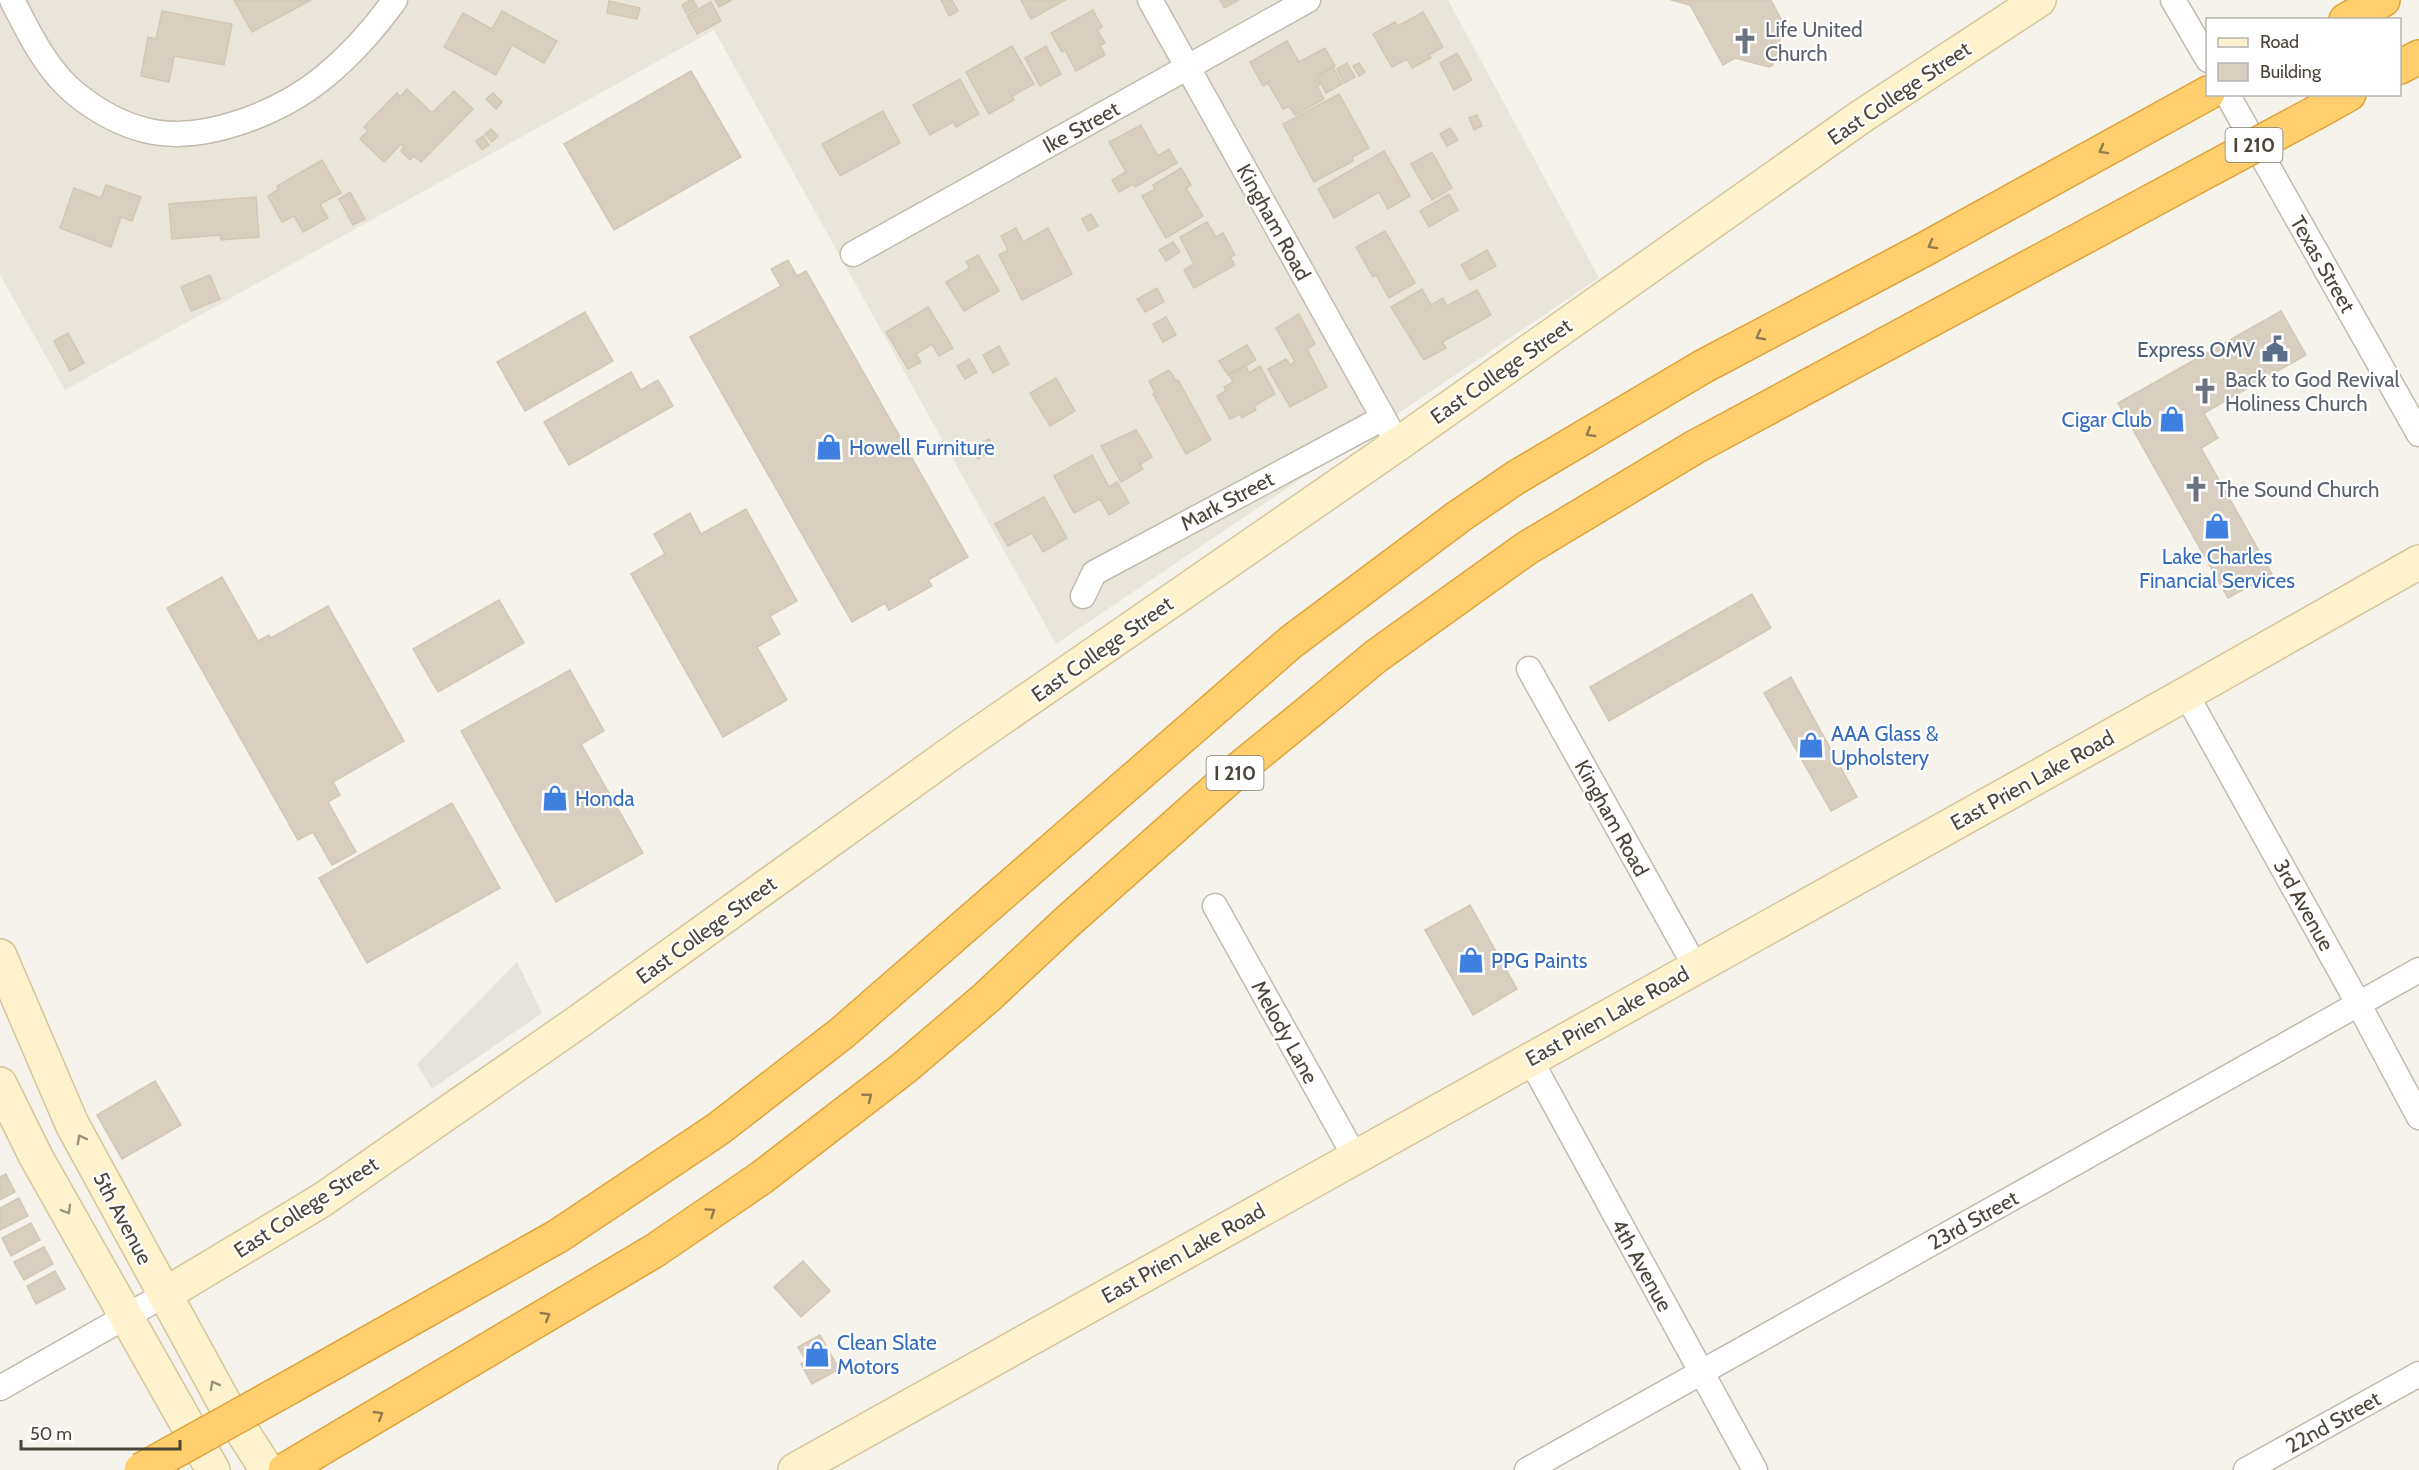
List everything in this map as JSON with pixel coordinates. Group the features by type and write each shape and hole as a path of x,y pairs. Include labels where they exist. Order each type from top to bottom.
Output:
{"highway":[{"path":"2350,18 2383,0"},
{"path":"2401,66 2419,57"},
{"name":"I 210","path":"141,1470 558,1236 718,1129 842,1033 1291,642 1390,566 1525,472 1704,366 1925,249 2206,94"},
{"name":"I 210","path":"285,1470 654,1251 761,1178 904,1068 986,998 1067,922 1256,755 1376,657 1527,548 1695,447 2345,96"}],"street":[{"path":"12,0 32,39 75,93 125,123 166,134 229,126 268,110 297,94 322,79 357,48 395,0"},
{"name":"Kingham Road","path":"1150,0 1390,431"},
{"name":"Ike Street","path":"853,254 1308,0"},
{"name":"East College Street","path":"164,1295 322,1200 587,1015 964,744 1390,431 2039,0"},
{"path":"2173,0 2206,57"},
{"name":"Texas Street","path":"2228,96 2419,434"},
{"name":"Mark Street","path":"1083,596 1094,573 1390,431"},
{"name":"East Prien Lake Road","path":"795,1470 2419,562"},
{"name":"Kingham Road","path":"1529,669 1695,966"},
{"name":"3rd Avenue","path":"2186,694 2419,1117"},
{"name":"Melody Lane","path":"1215,906 1355,1157"},
{"name":"5th Avenue","path":"0,956 72,1124 226,1406 267,1470"},
{"name":"23rd Street","path":"1527,1470 2419,970"},
{"name":"4th Avenue","path":"1530,1059 1755,1470"},
{"name":"5th Avenue","path":"0,1084 36,1157 128,1316 213,1470"},
{"path":"0,1388 164,1295"},
{"name":"22nd Street","path":"2246,1470 2419,1374"}],"shaded area":[{"path":"0,0 1448,0 1599,278 1056,644 714,30 65,390 0,275"},
{"path":"517,962 542,1013 432,1089 417,1064"}],"building":[{"path":"234,0 311,0 252,32"},
{"path":"693,0 697,7 686,13 682,5"},
{"path":"715,0 732,0 719,7"},
{"path":"941,0 952,0 958,11 949,16"},
{"path":"1021,0 1065,0 1031,19"},
{"path":"1220,0 1239,0 1224,8"},
{"name":"Life United Church","path":"1671,0 1771,0 1784,25 1773,65 1769,67 1735,58 1723,65 1690,5"},
{"path":"609,1 640,8 637,19 607,13"},
{"path":"711,2 721,21 697,34 687,15"},
{"path":"1093,10 1102,27 1097,30 1105,43 1100,45 1105,55 1076,71 1065,50 1062,52 1051,33"},
{"path":"162,11 232,24 224,65 174,56 169,82 141,76 148,37 156,39"},
{"path":"502,11 557,41 544,63 512,45 496,75 444,47 463,13 492,29"},
{"path":"1423,12 1443,47 1429,55 1431,58 1412,68 1407,59 1392,67 1373,34 1395,22 1398,26"},
{"path":"1287,41 1299,62 1325,48 1335,66 1317,76 1321,84 1317,86 1324,99 1295,115 1289,106 1283,109 1268,83 1263,86 1250,62"},
{"path":"1012,46 1034,84 1012,96 1014,100 989,114 966,72"},
{"path":"1046,46 1061,74 1040,86 1025,58"},
{"path":"1457,53 1472,80 1454,90 1440,63"},
{"path":"1347,63 1355,77 1344,83 1337,69"},
{"path":"1359,63 1365,72 1359,76 1353,66"},
{"path":"1333,67 1342,84 1326,93 1317,76"},
{"path":"691,71 741,157 614,230 564,144"},
{"path":"960,79 979,114 956,127 953,122 930,135 913,105"},
{"path":"407,89 432,113 454,91 473,109 421,162 414,156 410,160 401,151 404,147 401,144 384,162 360,139 368,131 364,127 397,93 400,97"},
{"path":"493,93 502,102 496,109 486,99"},
{"path":"1339,94 1369,148 1352,157 1353,161 1314,182 1283,124"},
{"path":"883,111 900,143 840,176 822,144"},
{"path":"1477,115 1482,126 1474,130 1469,118"},
{"path":"1141,125 1158,156 1169,149 1177,163 1135,187 1133,184 1119,192 1112,180 1126,172 1109,142"},
{"path":"1450,128 1458,140 1447,146 1440,134"},
{"path":"491,129 498,136 492,142 485,134"},
{"path":"483,136 489,145 482,150 476,141"},
{"path":"1384,151 1410,196 1388,209 1379,192 1334,218 1318,189"},
{"path":"1432,152 1452,188 1432,200 1411,164"},
{"path":"322,160 341,193 320,204 328,218 303,232 294,216 282,222 268,196 279,189 277,186"},
{"path":"1181,168 1191,185 1186,188 1203,216 1166,238 1142,196 1155,189 1153,185"},
{"path":"106,185 141,197 132,221 121,217 111,247 60,228 74,188 101,198"},
{"path":"350,192 365,219 353,225 339,199"},
{"path":"1449,194 1458,210 1429,227 1420,211"},
{"path":"256,197 259,237 221,240 220,235 172,239 169,204"},
{"path":"1091,214 1098,226 1088,231 1082,219"},
{"path":"1207,222 1216,237 1223,233 1235,255 1230,257 1235,265 1194,288 1184,270 1194,264 1180,237"},
{"path":"1016,228 1023,242 1048,228 1072,274 1022,300 999,255 1008,250 1001,236"},
{"path":"1385,231 1415,283 1389,298 1376,275 1373,277 1356,247"},
{"path":"1173,242 1180,252 1166,261 1159,250"},
{"path":"1487,250 1496,266 1470,280 1461,265"},
{"path":"978,255 999,291 964,311 946,282 970,268 966,262"},
{"name":"Howell Furniture","path":"788,260 797,276 806,271 968,557 928,580 932,586 889,610 885,603 852,622 690,337 781,286 771,269"},
{"path":"210,275 220,299 191,311 181,287"},
{"path":"1157,288 1164,302 1145,312 1137,299"},
{"path":"1422,289 1431,305 1443,298 1447,306 1477,290 1491,315 1442,342 1446,348 1424,360 1391,307"},
{"path":"928,307 953,348 939,356 932,344 916,354 921,362 908,369 886,332"},
{"path":"2281,311 2306,355 2204,413 2218,438 2201,448 2272,574 2228,598 2118,403"},
{"path":"585,312 613,361 525,411 497,362"},
{"path":"1299,314 1315,344 1307,349 1327,387 1290,407 1268,369 1286,359 1290,365 1295,362 1276,328"},
{"path":"1166,317 1176,335 1163,342 1153,324"},
{"path":"68,333 84,363 70,371 54,341"},
{"path":"1247,345 1256,360 1228,375 1219,361"},
{"path":"999,346 1009,364 993,373 983,355"},
{"path":"969,359 977,372 965,379 957,366"},
{"path":"1246,366 1249,373 1260,366 1275,394 1254,406 1256,410 1242,418 1240,414 1230,419 1217,396 1226,391 1224,387 1233,382 1229,375"},
{"path":"1169,370 1176,381 1178,380 1211,440 1186,454 1153,394 1155,393 1149,381"},
{"path":"631,372 641,390 658,380 673,406 569,465 544,422"},
{"path":"1056,378 1075,411 1050,426 1030,393"},
{"path":"1136,430 1152,457 1140,464 1143,469 1121,482 1101,446"},
{"path":"989,439 995,449 978,459 972,448"},
{"path":"1092,455 1109,487 1117,482 1129,503 1109,515 1100,499 1074,513 1054,476"},
{"path":"1044,497 1067,538 1043,552 1032,533 1008,546 995,524"},
{"path":"746,509 797,601 770,616 780,634 757,647 787,700 723,737 631,574 665,554 654,534 690,513 701,534"},
{"path":"222,577 258,641 269,635 271,638 328,606 404,741 333,782 340,795 328,802 356,852 332,865 313,832 298,840 167,608"},
{"path":"1752,594 1771,628 1609,721 1590,687"},
{"path":"499,600 524,643 438,692 413,649"},
{"name":"Honda","path":"570,670 604,731 581,744 643,853 556,902 461,731"},
{"name":"AAA Glass & Upholstery","path":"1791,677 1857,797 1831,811 1764,693"},
{"path":"452,803 500,888 367,963 319,878"},
{"name":"PPG Paints","path":"1470,905 1517,989 1473,1015 1425,930"},
{"path":"155,1081 181,1125 122,1159 97,1115"},
{"path":"6,1174 15,1192 0,1200 0,1177"},
{"path":"19,1198 28,1216 0,1230 0,1208"},
{"path":"31,1223 40,1240 11,1256 2,1238"},
{"path":"44,1247 53,1264 24,1280 14,1262"},
{"path":"803,1261 830,1291 801,1317 774,1287"},
{"path":"55,1271 65,1289 36,1304 27,1286"},
{"name":"Clean Slate Motors","path":"820,1335 839,1369 812,1384 801,1364 806,1361 798,1347"}],"place":[{"name":"Life United Church","path":"1745,41"},
{"name":"Express OMV","path":"2275,349"},
{"name":"Back to God Revival Holiness Church","path":"2205,391"},
{"name":"Cigar Club","path":"2172,419"},
{"name":"Howell Furniture","path":"829,447"},
{"name":"The Sound Church","path":"2196,489"},
{"name":"Lake Charles Financial Services","path":"2217,526"},
{"name":"AAA Glass & Upholstery","path":"1811,745"},
{"name":"Honda","path":"555,798"},
{"name":"PPG Paints","path":"1471,960"},
{"name":"Clean Slate Motors","path":"817,1354"}]}
